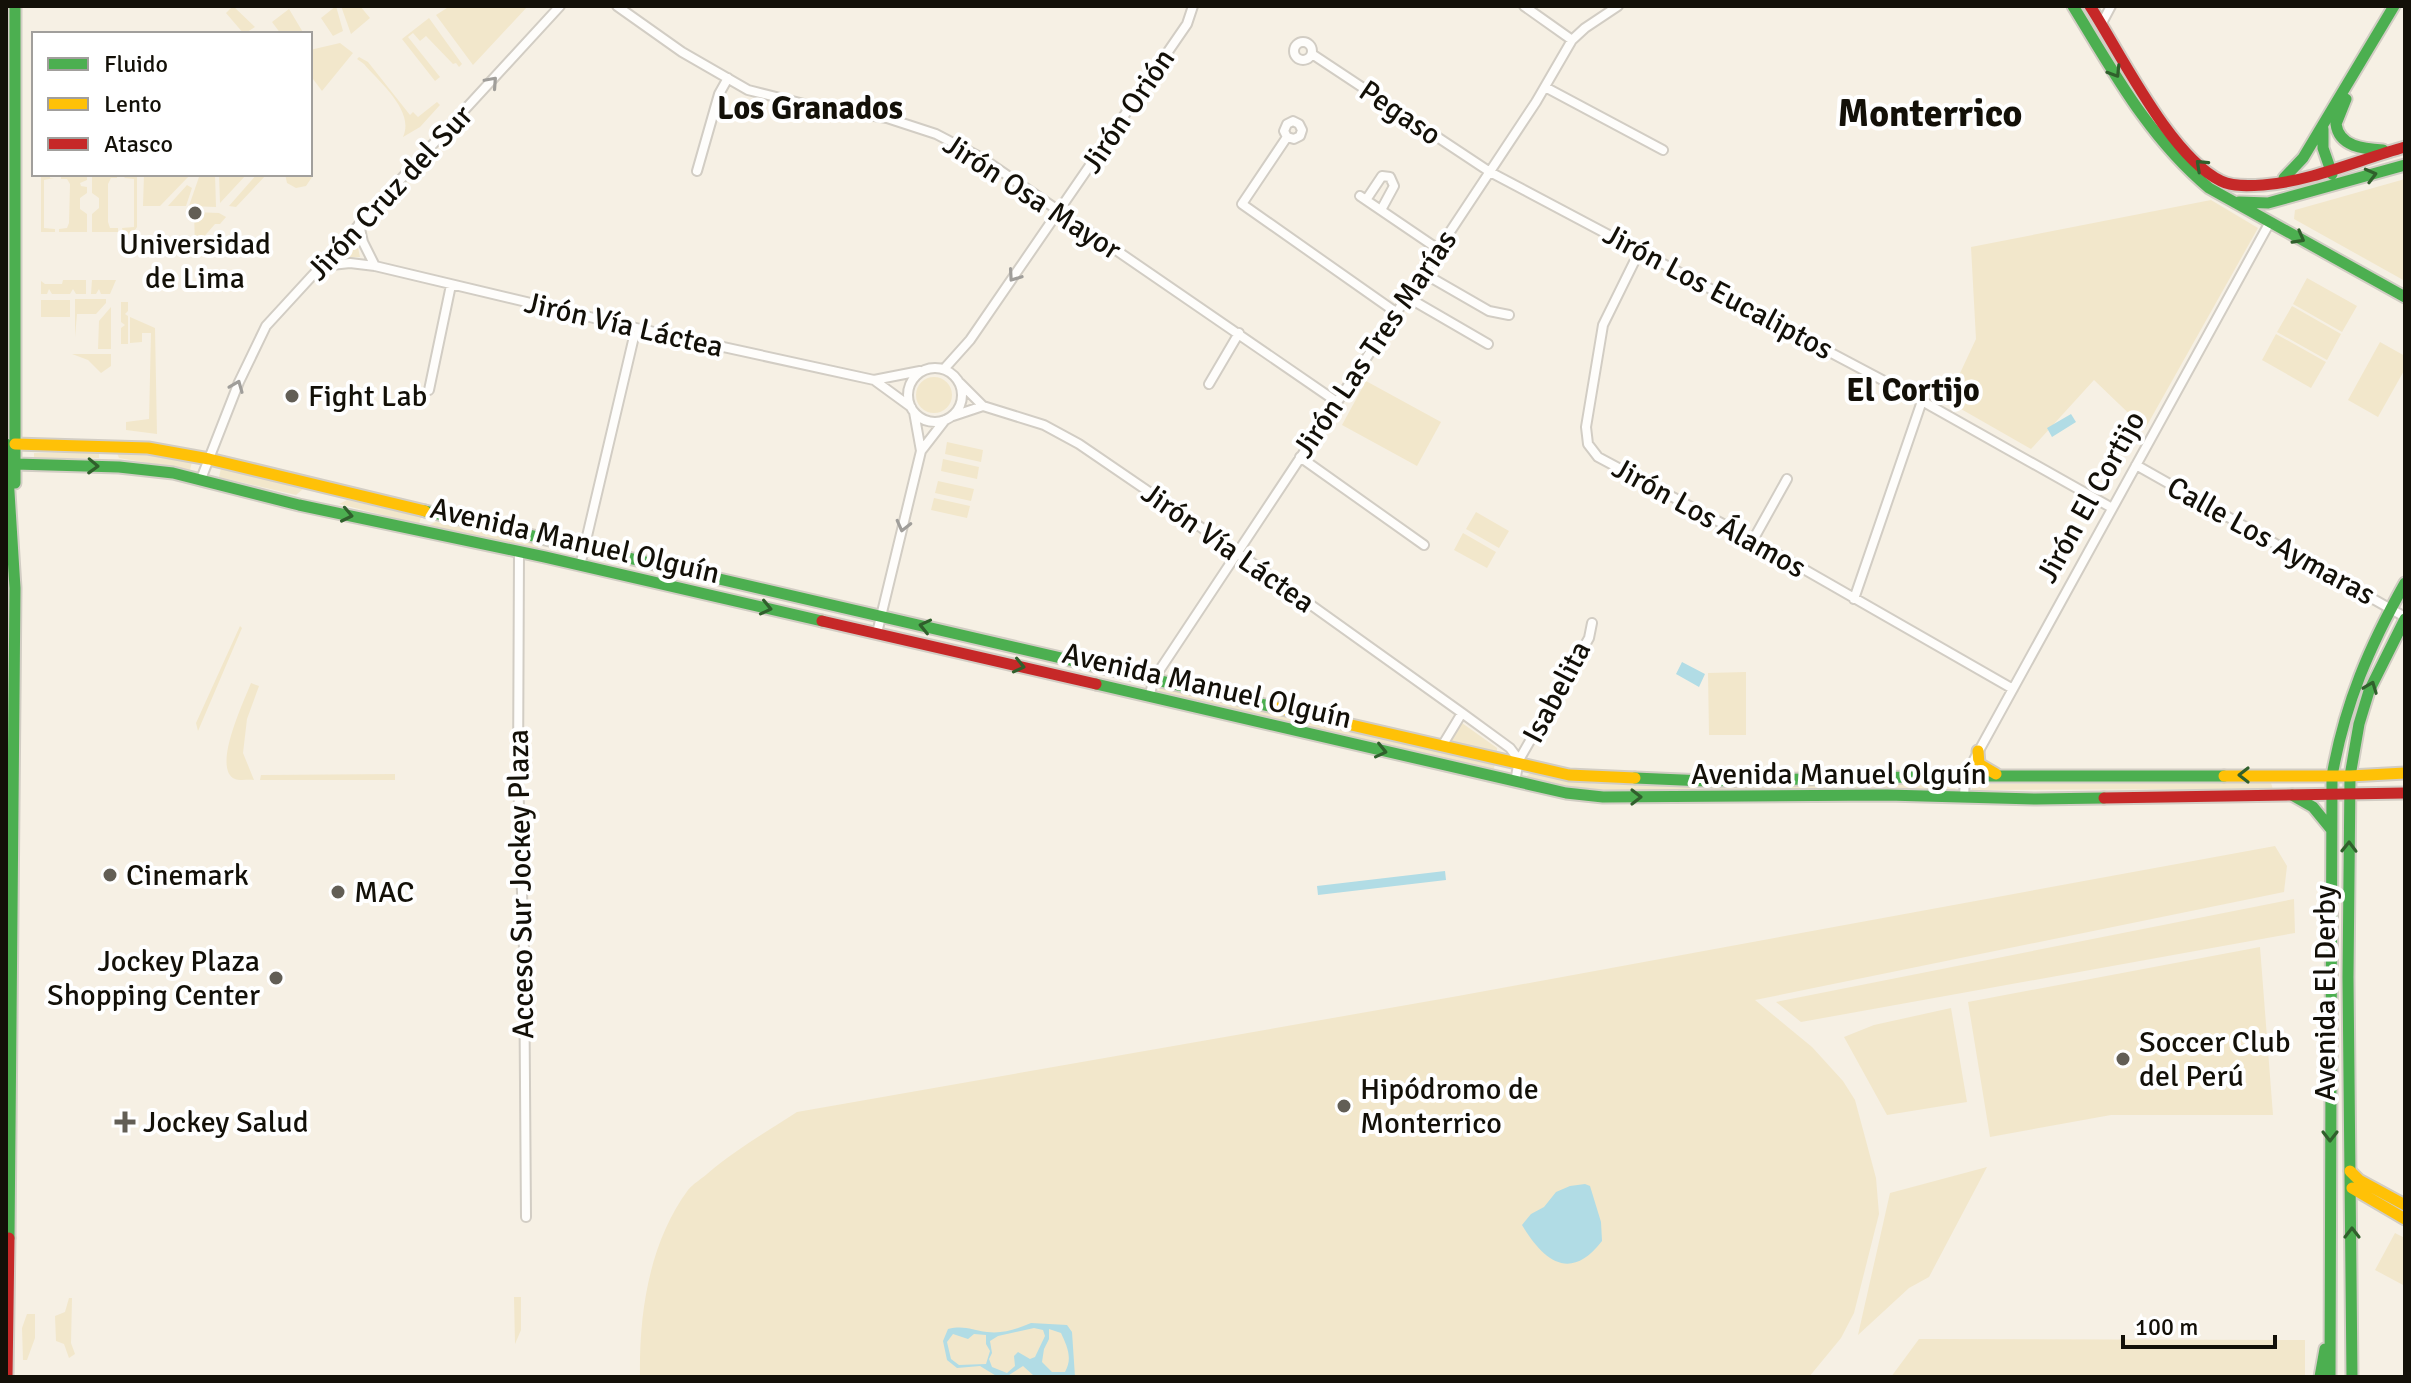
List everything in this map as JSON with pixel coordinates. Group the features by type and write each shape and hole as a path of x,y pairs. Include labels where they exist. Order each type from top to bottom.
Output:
{"main road":[{"path":"15,6 11,444 15,588"},
{"path":"2073,6 2159,138 2188,171 2231,200 2405,297"},
{"path":"2090,6 2175,137 2197,162 2222,181 2241,185 2273,184 2401,148"},
{"path":"2273,184 2294,170 2394,6"},
{"path":"2356,72 2336,123 2338,132 2345,141 2360,148 2401,148"},
{"path":"2323,125 2323,148 2336,184"},
{"path":"2231,200 2256,204 2275,201 2405,165"},
{"path":"2275,201 2306,187 2307,180 2300,177"},
{"path":"7,1377 15,588 15,464 11,444"},
{"name":"Avenida Manuel Olguín","path":"11,444 130,446 209,459 1553,772 1596,778 1705,781 2405,773"},
{"name":"Avenida Manuel Olguín","path":"15,464 132,468 201,479 299,505 545,557 1566,793 1603,797 1887,795 1964,798 2405,793"},
{"path":"545,557 549,539"},
{"name":"Avenida El Derby","path":"2331,1322 2332,776 2348,696 2365,654 2405,583"},
{"name":"Avenida El Derby","path":"2352,1377 2348,914 2350,776 2359,724 2369,691 2405,618"},
{"path":"1978,751 1979,764 2001,776"},
{"path":"2374,775 2374,793"},
{"path":"1705,781 1705,797"},
{"path":"2292,795 2313,807 2332,830"},
{"path":"2333,913 2348,914"},
{"path":"2350,1171 2359,1180 2405,1205"},
{"path":"2352,1188 2405,1219"},
{"path":"2320,1377 2331,1322"},
{"path":"2330,1377 2331,1322"}],"street":[{"name":"Jirón Cruz del Sur","path":"201,479 260,334 560,6"},
{"name":"Jirón Osa Mayor","path":"617,6 682,52 748,90 808,105 887,118 936,134 982,158 1337,402"},
{"name":"Jirón Orión","path":"944,369 970,340 1059,211 1187,24 1193,6"},
{"path":"1524,6 1572,40"},
{"name":"Jirón Las Tres Marías","path":"1149,697 1154,679 1490,172 1572,40 1618,6"},
{"path":"2102,23 2111,6"},
{"name":"Pegaso","path":"1312,54 1490,172"},
{"path":"697,171 719,94 728,78"},
{"path":"1545,87 1663,150"},
{"path":"1287,137 1242,204 1397,313"},
{"name":"Jirón Los Eucaliptos","path":"1490,172 1922,401 2112,508"},
{"path":"1381,210 1394,186 1390,177 1382,176 1363,198 1438,249"},
{"name":"Jirón El Cortijo","path":"1964,798 1965,776 1978,751 2270,222"},
{"path":"359,224 363,242 375,266"},
{"name":"Jirón Los Álamos","path":"1640,250 1603,325 1586,427 1588,444 1598,457 1753,540 2013,689"},
{"name":"Jirón Vía Láctea","path":"322,266 350,263 375,266 874,380 924,370"},
{"path":"1423,273 1489,311 1509,315"},
{"path":"429,390 451,285"},
{"path":"1407,297 1488,344"},
{"path":"580,566 636,328"},
{"path":"1209,384 1239,333"},
{"path":"877,633 921,451 909,390 911,382 924,370 944,369 960,383 962,398 955,412 921,451"},
{"name":"Jirón Vía Láctea","path":"874,380 913,410"},
{"name":"Jirón Vía Láctea","path":"960,383 983,406 1044,425 1079,444 1237,552 1462,713 1510,748 1519,762"},
{"path":"1854,599 1922,401"},
{"path":"913,410 925,420 948,418 983,406"},
{"path":"1300,457 1424,545"},
{"name":"Calle Los Aymaras","path":"2136,465 2405,618"},
{"path":"1753,540 1787,479"},
{"name":"Acceso Sur Jockey Plaza","path":"519,552 518,778 524,950 526,1217"},
{"name":"Isabelita","path":"1515,782 1519,762 1589,638 1592,623"},
{"path":"1442,746 1462,713"}],"shaded area":[{"path":"233,6 255,27 242,32 226,13"},
{"path":"336,6 343,31 333,36 321,18"},
{"path":"341,6 360,6 370,18 351,34"},
{"path":"450,6 528,6 473,65 436,15"},
{"path":"289,9 303,32 280,32 272,22"},
{"path":"429,18 462,64 459,67 453,64 426,36 420,41 413,33 408,37 440,77 435,81 402,39"},
{"path":"340,43 353,53 322,91 312,78 312,50"},
{"path":"359,57 368,62 410,115 413,112 418,117 437,102 440,105 420,127 403,137 404,117 400,107 357,59"},
{"path":"41,176 50,176 54,178 44,180 44,228 55,229 55,232 41,232"},
{"path":"61,176 87,176 87,180 80,183 87,187 87,193 80,198 80,209 87,214 87,232 59,232 69,223 70,184 67,179 61,179"},
{"path":"92,176 117,176 111,178 108,184 108,222 110,228 118,228 118,232 92,232 92,214 99,208 99,198 92,193"},
{"path":"137,176 137,227 133,233 124,236 122,228 134,227 134,179 124,178"},
{"path":"144,176 189,176 160,206 143,206"},
{"path":"199,176 215,176 216,207 189,206"},
{"path":"219,176 245,176 220,203"},
{"path":"255,176 265,176 236,207 229,206"},
{"path":"285,176 312,176 306,186 296,188 287,183"},
{"path":"2405,179 2405,281 2294,219 2295,210"},
{"path":"187,185 192,188 186,206 168,206"},
{"path":"2211,200 2258,228 2145,429 2094,380 2031,449 1947,401 1976,339 1971,247"},
{"path":"194,212 219,213 226,217 220,224 215,224 195,247"},
{"path":"356,238 360,257 342,258 341,251"},
{"path":"2307,278 2357,306 2342,332 2293,304"},
{"path":"63,280 86,280 86,294 76,294 73,289 70,294 52,294 49,289 47,294 41,294 41,281 45,284 62,284"},
{"path":"92,280 116,280 110,294 101,294 99,289 96,294 91,294"},
{"path":"75,299 106,299 106,303 96,314 77,314 75,337"},
{"path":"41,300 70,300 70,317 41,317"},
{"path":"121,302 128,302 125,314 128,316 128,344 121,344 121,328 125,325 121,322"},
{"path":"2292,306 2341,334 2327,360 2277,332"},
{"path":"111,307 111,349 98,349 99,321"},
{"path":"130,317 155,328 157,434 126,430 126,422 149,419 151,333 142,333 142,342 130,343"},
{"path":"2276,334 2326,362 2311,388 2262,360"},
{"path":"2380,342 2405,356 2405,369 2378,417 2348,400"},
{"path":"72,354 111,354 111,366 101,373 88,360"},
{"path":"934,377 947,382 952,395 947,408 934,413 921,408 916,395 921,382"},
{"path":"1366,381 1441,422 1417,466 1342,425"},
{"path":"947,442 983,450 981,462 945,454"},
{"path":"34,453 99,453 99,458 34,458"},
{"path":"117,453 192,462 190,470 119,458"},
{"path":"943,459 979,467 977,479 941,471"},
{"path":"221,468 303,489 296,495 219,477"},
{"path":"938,481 974,489 971,501 935,493"},
{"path":"934,498 970,506 967,518 931,510"},
{"path":"347,500 421,517 419,524 339,504"},
{"path":"1476,512 1509,531 1499,548 1466,529"},
{"path":"436,522 539,544 537,552 429,525"},
{"path":"1463,533 1496,552 1487,568 1454,550"},
{"path":"240,626 242,628 198,731 196,723"},
{"path":"1746,672 1746,735 1709,735 1708,673"},
{"path":"251,683 259,686 247,719 243,753 254,780 237,780 229,773 228,748"},
{"path":"1161,686 1495,764 1493,772 1157,696"},
{"path":"1462,723 1497,748 1497,752 1451,741"},
{"path":"1532,772 1595,784 1695,787 1696,792 1600,793 1532,783 1524,778"},
{"path":"395,774 395,780 260,780 261,775"},
{"path":"1954,782 1956,792 1712,793 1711,785"},
{"path":"2271,783 2273,789 1972,790 1972,784"},
{"name":"Hipódromo de Monterrico","path":"2275,846 2287,866 2284,892 1755,1000 1812,1047 1843,1081 1855,1100 1876,1178 1879,1214 1854,1313 1841,1338 1809,1377 640,1377 644,1304 649,1279 655,1256 675,1211 695,1184 740,1149 797,1112 1458,996"},
{"path":"2294,899 2295,933 1801,1022 1776,1002"},
{"name":"Soccer Club del Perú","path":"2260,947 2273,1115 2111,1115 1990,1137 1968,1002"},
{"path":"1951,1008 1967,1102 1887,1115 1844,1037 1874,1025"},
{"path":"1987,1167 1929,1277 1909,1288 1858,1335 1890,1193"},
{"path":"2395,1233 2405,1238 2405,1286 2375,1270"},
{"path":"514,1297 521,1297 521,1330 515,1344"},
{"path":"69,1298 72,1298 71,1343 75,1354 69,1358 64,1344 56,1341 55,1316 65,1312"},
{"path":"27,1314 35,1314 35,1338 27,1360 23,1360 22,1328"},
{"path":"1919,1339 2305,1340 2305,1377 1891,1377"}],"water":[{"path":"2071,414 2076,422 2052,437 2047,428"},
{"path":"1682,662 1705,674 1699,687 1676,674"},
{"path":"1445,871 1446,880 1318,895 1317,886"},
{"path":"1585,1184 1590,1186 1601,1222 1602,1241 1579,1261 1568,1264 1558,1262 1539,1248 1522,1225 1531,1214 1544,1207 1556,1192"},
{"path":"1031,1323 1067,1325 1072,1332 1075,1377 1033,1375 1023,1366 1006,1377 998,1377 980,1366 957,1368 947,1360 943,1341 948,1329 999,1332","holes":["1034,1328 1043,1330 1045,1336 1035,1357 1030,1359 1018,1352 1014,1356 1015,1366 1007,1373 992,1367 989,1359 992,1353 990,1341 998,1336","1049,1329 1061,1333 1069,1357 1065,1372 1052,1372 1042,1362","953,1334 968,1339 974,1334 986,1335 990,1351 986,1364 959,1365 951,1359 947,1342"]}],"traffic: fast":[{"path":"15,6 15,483"},
{"path":"2073,6 2150,126 2209,188 2405,297"},
{"path":"2284,178 2303,158 2394,6"},
{"path":"2346,99 2336,124 2342,138 2354,145 2383,150"},
{"path":"2323,129 2323,148 2332,174"},
{"path":"2239,202 2268,203 2405,165"},
{"path":"6,444 15,588 9,1238"},
{"path":"15,464 119,467 173,473 299,505 545,557 822,621"},
{"path":"425,511 1273,707"},
{"path":"2330,1377 2332,776 2337,749 2360,676 2405,583"},
{"path":"2352,1377 2348,977 2350,776 2359,724 2369,691 2405,619"},
{"path":"1096,684 1566,793 1603,797 1887,795 2104,798"},
{"path":"1635,778 1705,781 1965,776 2224,776"},
{"path":"2292,795 2313,807 2331,829"},
{"path":"2320,1377 2325,1349"}],"traffic: slow":[{"path":"15,444 148,448 209,459 425,511"},
{"path":"1273,707 1569,775 1635,778"},
{"path":"1978,751 1979,764 1996,774"},
{"path":"2224,776 2405,773"},
{"path":"2350,1171 2359,1180 2405,1205"},
{"path":"2352,1188 2405,1219"}],"traffic: jam":[{"path":"2090,6 2165,127 2183,150 2221,181 2242,186 2281,183 2405,147"},
{"path":"822,621 1096,684"},
{"path":"2104,798 2405,793"},
{"path":"7,1377 9,1238"}],"place":[{"name":"Universidad de Lima","path":"195,213"},
{"name":"Fight Lab","path":"292,396"},
{"name":"Cinemark","path":"110,875"},
{"name":"MAC","path":"338,892"},
{"name":"Jockey Plaza Shopping Center","path":"276,978"},
{"name":"Soccer Club del Perú","path":"2123,1059"},
{"name":"Hipódromo de Monterrico","path":"1344,1106"},
{"name":"Jockey Salud","path":"125,1122"}],"district":[{"name":"Los Granados","path":"810,108"},
{"name":"Monterrico","path":"1930,113"},
{"name":"El Cortijo","path":"1913,390"}]}
